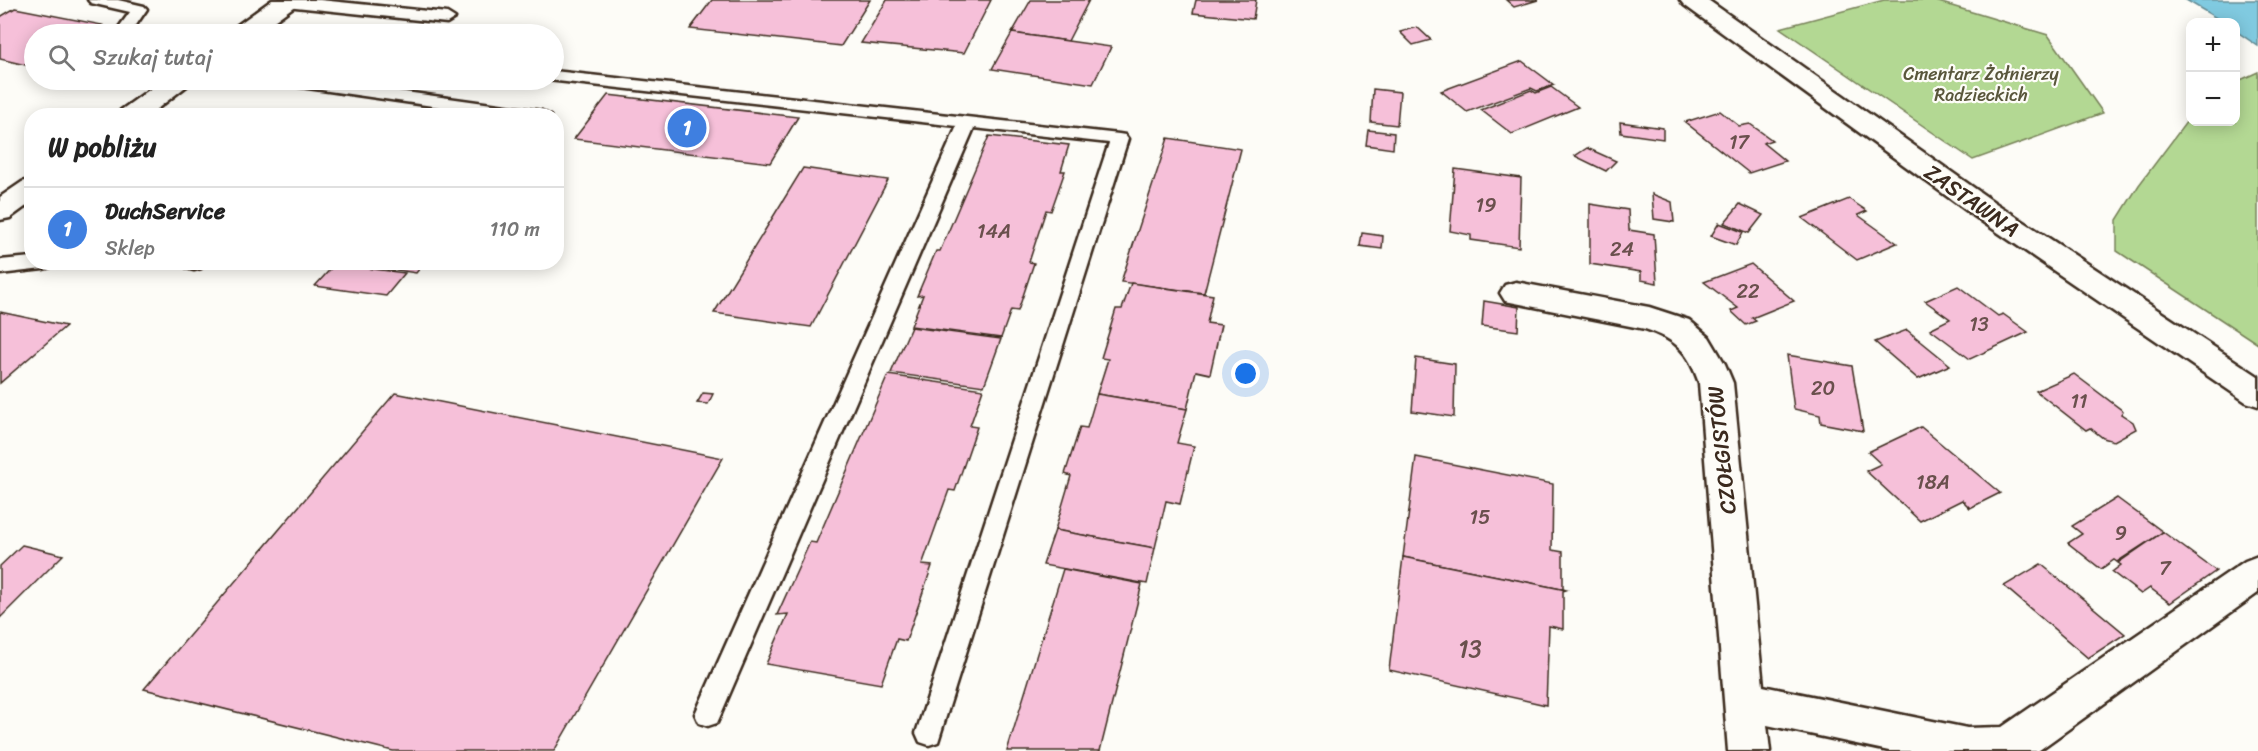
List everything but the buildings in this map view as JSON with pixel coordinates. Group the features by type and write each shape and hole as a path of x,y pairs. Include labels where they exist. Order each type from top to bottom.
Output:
{"street":[{"name":"ZASTAWNA","path":"1692,0 1984,209 2258,393"},
{"path":"255,24 287,1"},
{"path":"141,108 165,90"},
{"path":"0,211 24,194"},
{"name":"CZOŁGISTÓW","path":"1516,293 1650,318 1678,328 1698,345 1709,364 1716,383 1749,751"},
{"path":"1744,701 1967,748 1996,749 2013,744 2258,572"}],"lane":[{"path":"96,0 140,9 129,24"},
{"path":"287,1 447,18"},
{"path":"564,77 1119,139 929,733"},
{"path":"358,90 485,108"},
{"path":"708,714 968,121"},
{"path":"0,267 24,264"}],"green space":[{"name":"Cmentarz Żołnierzy Radzieckich","path":"1884,0 1932,0 2048,35 2103,113 1973,160 1780,28"},
{"path":"2258,72 2258,344 2117,251 2117,220 2139,185 2186,122 2186,126 2240,126 2240,80"}],"water":[{"path":"2186,0 2258,0 2258,46 2240,34 2240,18 2216,18"}],"place":[{"name":"DuchService","path":"687,128"}]}
